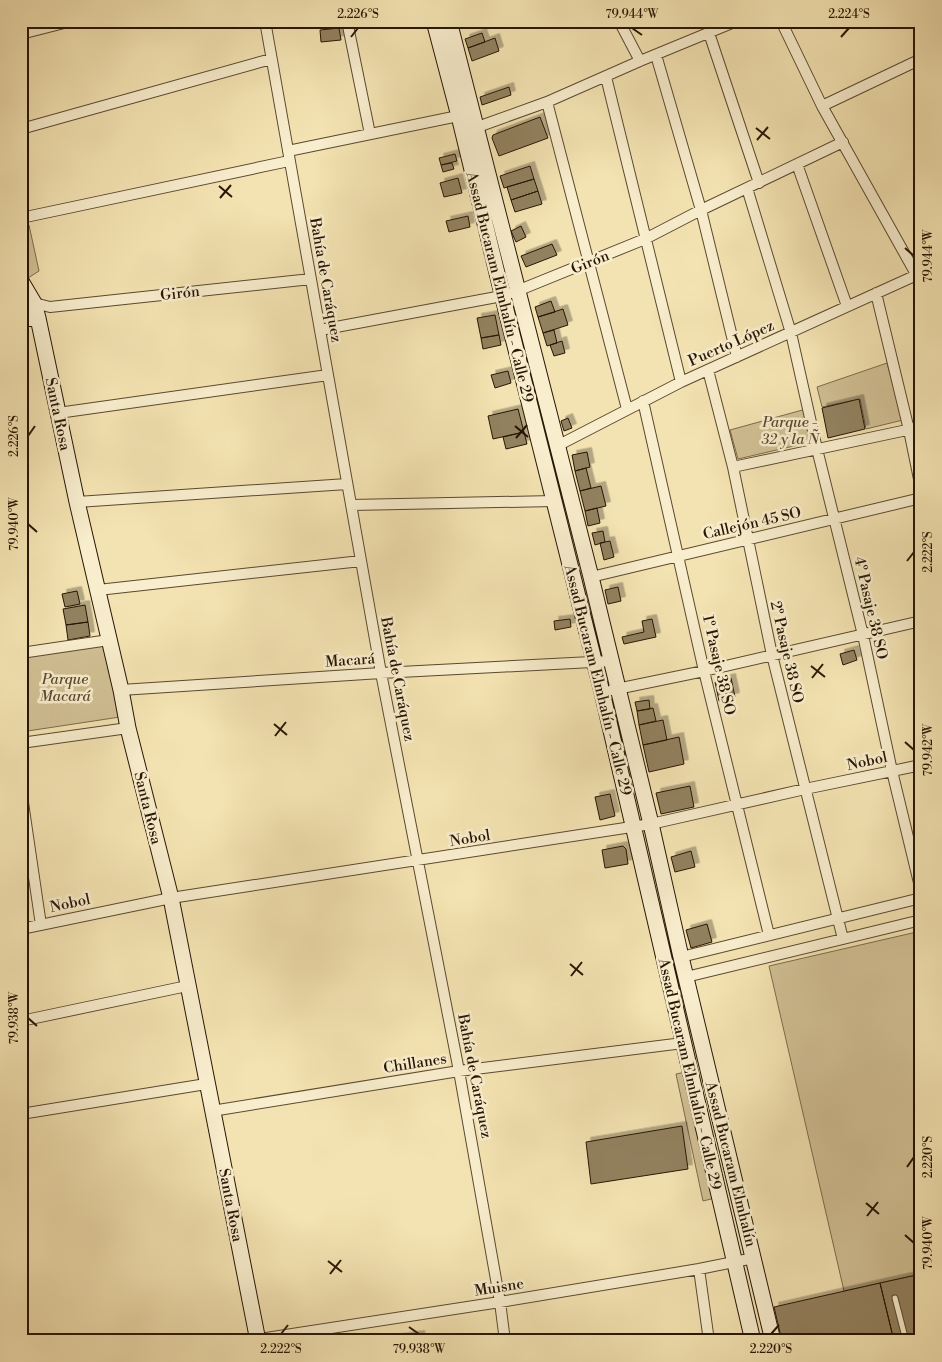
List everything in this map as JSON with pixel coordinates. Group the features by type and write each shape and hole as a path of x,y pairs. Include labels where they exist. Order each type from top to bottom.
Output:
{"main road":[{"path":"434,21 466,114"},
{"name":"Assad Bucaram Elmhalín","path":"450,21 466,114 517,291 591,577 773,1341"},
{"name":"Assad Bucaram Elmhalín - Calle 29","path":"470,130 502,296 602,692 682,1043 753,1341"},
{"name":"Santa Rosa","path":"21,281 28,303 38,318 128,728 171,898 254,1340"},
{"path":"21,319 38,318"}],"street":[{"path":"21,34 72,21"},
{"name":"Bahía de Caráquez","path":"264,21 381,673 459,1071 506,1341"},
{"path":"347,21 370,134"},
{"path":"620,21 640,61"},
{"path":"470,130 547,102 737,21"},
{"path":"781,21 822,106 919,277"},
{"path":"709,33 758,183"},
{"path":"656,55 701,210 737,357"},
{"path":"822,106 921,58"},
{"path":"21,129 271,59"},
{"path":"606,77 682,382"},
{"path":"547,102 627,409"},
{"path":"21,218 289,156 370,134 466,114"},
{"name":"Girón","path":"320,330 502,296 517,291 645,239 843,142"},
{"path":"797,164 847,306"},
{"name":"4º Pasaje 38 SO","path":"747,188 791,333 817,449 863,635 892,771 921,891"},
{"name":"Puerto López","path":"557,446 682,382 876,293 919,277"},
{"name":"Girón","path":"28,303 50,307 311,279"},
{"path":"876,293 909,430 921,490"},
{"path":"38,318 50,307"},
{"name":"2º Pasaje 38 SO","path":"708,370 733,467 772,656 843,939"},
{"path":"58,413 328,375"},
{"name":"1º Pasaje 38 SO","path":"644,401 704,672 769,935"},
{"path":"733,467 921,427"},
{"path":"77,502 348,484"},
{"name":"Callejón 45 SO","path":"591,577 921,498"},
{"path":"351,505 554,501"},
{"path":"98,590 361,561"},
{"path":"602,692 704,672 921,621"},
{"path":"21,652 109,640"},
{"name":"Macará","path":"121,690 381,673 611,662"},
{"path":"21,743 128,728"},
{"name":"Nobol","path":"21,929 171,898 651,824 921,765"},
{"path":"21,789 41,925"},
{"path":"681,958 921,898"},
{"path":"686,977 921,920"},
{"path":"21,1021 187,986"},
{"name":"Chillanes","path":"212,1111 459,1071 682,1043"},
{"path":"21,1114 206,1084"},
{"name":"Muisne","path":"254,1340 500,1302 734,1263 754,1258"},
{"path":"698,1269 709,1341"}],"lane":[{"name":"Assad Bucaram Elmhalín","path":"754,1258 752,1274 768,1341"},
{"name":"Assad Bucaram Elmhalín","path":"734,1263 744,1277 758,1341"},
{"path":"895,1298 906,1341"}],"green space":[{"path":"29,225 39,271 28,278 21,270 21,227"},
{"path":"887,363 903,420 866,429 860,399 822,407 817,387"},
{"name":"Parque - 32 y la Ñ","path":"806,409 811,442 738,459 730,430"},
{"name":"Parque Macará","path":"104,645 120,717 21,732 21,657"},
{"path":"921,931 921,1274 844,1291 769,966"},
{"path":"686,1072 715,1198 703,1201 676,1074"}],"building":[{"path":"339,28 341,40 321,42 320,30"},
{"path":"482,33 485,42 468,48 465,39"},
{"path":"495,38 499,51 472,61 468,48"},
{"path":"509,87 511,95 482,105 480,97"},
{"path":"540,117 548,138 499,156 492,138 493,135"},
{"path":"455,154 457,161 441,165 439,158"},
{"path":"452,163 454,169 443,172 441,165"},
{"path":"530,166 534,179 504,188 500,176"},
{"path":"458,178 462,193 444,197 440,183"},
{"path":"534,179 538,191 511,200 507,187"},
{"path":"538,191 542,204 515,212 511,200"},
{"path":"468,216 470,227 449,232 446,221"},
{"path":"521,226 526,237 516,242 511,231"},
{"path":"552,244 557,255 526,267 521,256"},
{"path":"551,301 555,312 538,317 535,307"},
{"path":"563,309 568,325 543,333 538,317"},
{"path":"495,315 499,335 481,338 477,318"},
{"path":"554,330 557,343 547,346 543,333"},
{"path":"499,335 501,345 483,349 481,338"},
{"path":"562,341 565,353 554,356 550,345"},
{"path":"508,371 511,383 495,388 491,375"},
{"path":"859,399 865,429 828,438 822,408"},
{"path":"518,409 524,432 493,439 488,416"},
{"path":"568,418 572,428 564,431 561,421"},
{"path":"524,432 527,444 506,449 503,437"},
{"path":"587,452 590,467 575,471 572,455"},
{"path":"586,468 591,488 580,491 575,471"},
{"path":"601,486 606,506 585,511 580,491"},
{"path":"597,508 600,523 588,526 585,511"},
{"path":"603,531 605,542 595,545 592,533"},
{"path":"610,541 614,557 604,560 600,543"},
{"path":"618,587 621,601 608,604 605,590"},
{"path":"77,591 80,604 65,607 62,594"},
{"path":"85,605 88,622 66,625 63,609"},
{"path":"570,619 571,627 555,630 554,621"},
{"path":"652,619 656,637 624,644 622,637 644,632 642,621"},
{"path":"88,622 90,636 68,640 66,625"},
{"path":"854,650 857,660 843,665 840,654"},
{"path":"731,678 735,697 719,701 715,682"},
{"path":"649,700 650,709 637,711 635,702"},
{"path":"653,708 656,721 639,725 637,711"},
{"path":"663,720 667,740 643,745 639,725"},
{"path":"679,737 684,764 649,772 643,745"},
{"path":"690,786 694,807 661,814 656,793"},
{"path":"610,794 615,816 600,820 595,797"},
{"path":"623,846 626,849 628,864 605,868 602,850"},
{"path":"691,851 695,867 675,872 671,857"},
{"path":"707,924 712,942 691,948 686,930"},
{"path":"682,1126 688,1169 591,1184 586,1142"},
{"path":"921,1274 921,1341 894,1341 880,1283"},
{"path":"880,1283 894,1341 782,1341 774,1307"},
{"path":"420,1335 421,1341 384,1341 384,1340"}]}
